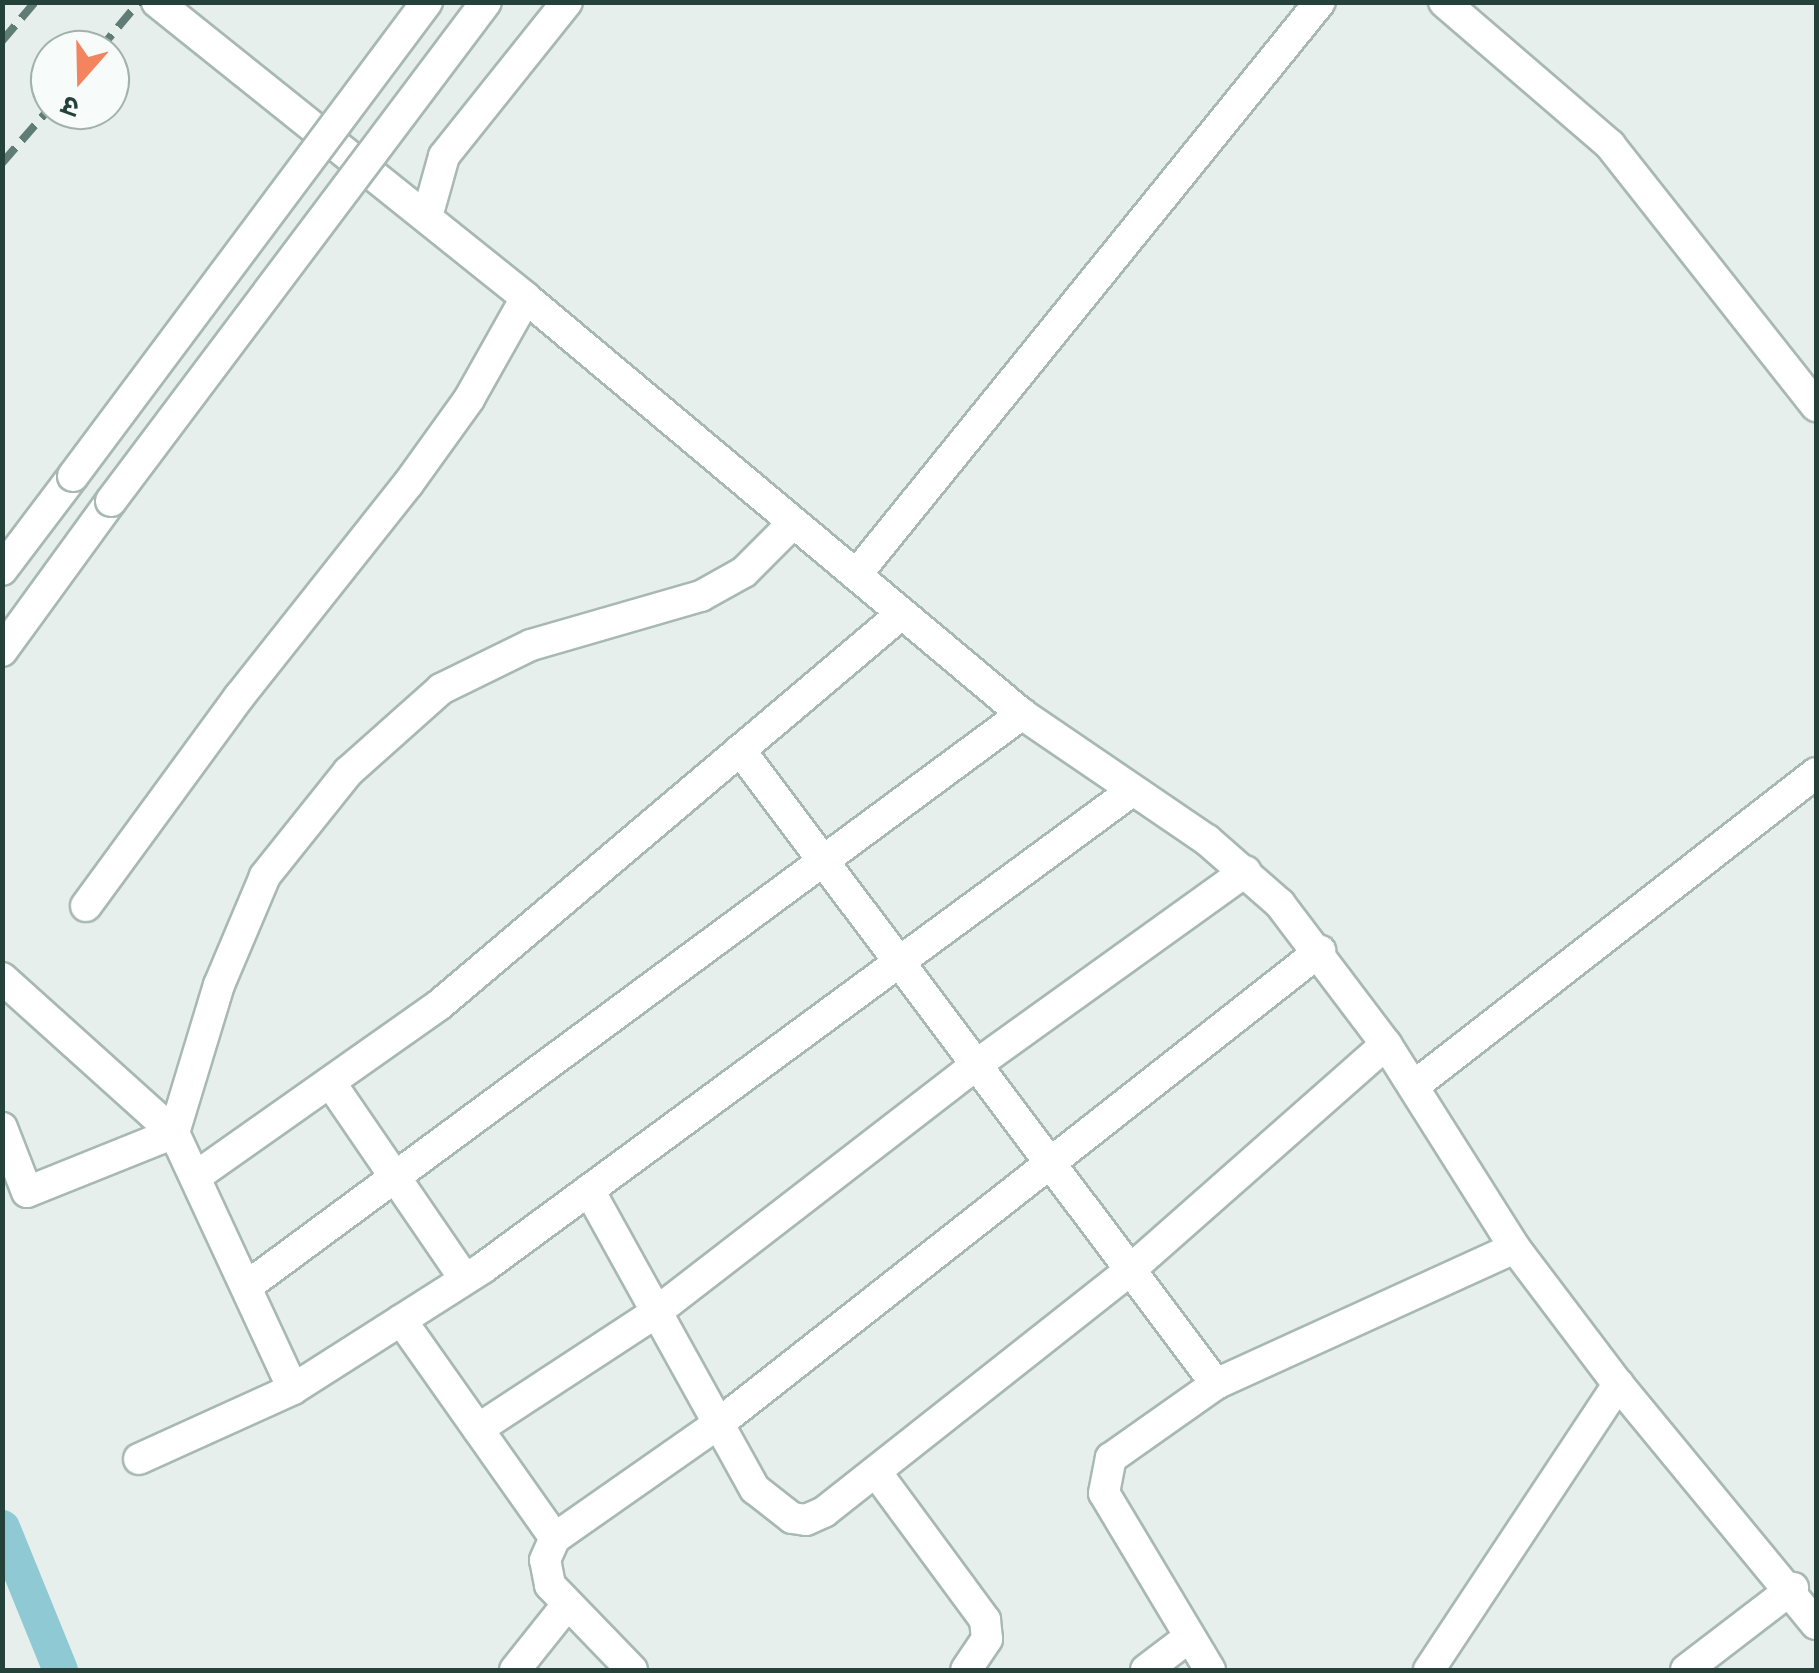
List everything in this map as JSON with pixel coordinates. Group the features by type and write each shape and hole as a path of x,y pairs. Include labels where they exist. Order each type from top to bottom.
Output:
{"street":[{"path":"157,2 526,298 790,526 856,575 1022,714 1129,793 1246,871 1320,951 1414,1086 1515,1248 1618,1384 1793,1588 1816,1624"},
{"path":"2,570 427,2"},
{"path":"2,652 486,2"},
{"path":"427,217 444,156 567,2"},
{"path":"856,575 1320,2"},
{"path":"1444,2 1610,145 1816,406"},
{"path":"86,906 239,698 408,484 468,399 526,298"},
{"path":"174,1133 218,985 257,892 296,831 348,772 440,689 486,662 702,596 744,572 790,526"},
{"path":"198,1175 439,1005 900,615"},
{"path":"250,1284 391,1174 1022,714"},
{"path":"740,750 1216,1384"},
{"path":"1414,1086 1816,772"},
{"path":"138,1459 294,1388 465,1279 1129,793"},
{"path":"478,1430 656,1313 976,1064 1246,871"},
{"path":"632,1670 566,1606 550,1585 545,1560 555,1538 718,1424 1053,1167 1320,951"},
{"path":"2,978 174,1133 250,1284 294,1388"},
{"path":"588,1190 755,1489 792,1518 824,1512 1130,1270 1386,1044"},
{"path":"332,1084 465,1279"},
{"path":"2,1128 28,1192 174,1133"},
{"path":"1210,1670 1104,1494 1104,1474 1110,1458 1216,1384 1515,1248"},
{"path":"401,1320 555,1538"},
{"path":"1429,1670 1618,1384"},
{"path":"876,1472 985,1620 987,1639 966,1670"},
{"path":"1686,1670 1793,1588"},
{"path":"515,1670 566,1606"},
{"path":"1146,1670 1188,1638"}],"waterway":[{"path":"2,1527 60,1670"}],"railway":[{"path":"2,41 35,2"},
{"path":"116,30 139,2"},
{"path":"2,163 31,130"}]}
